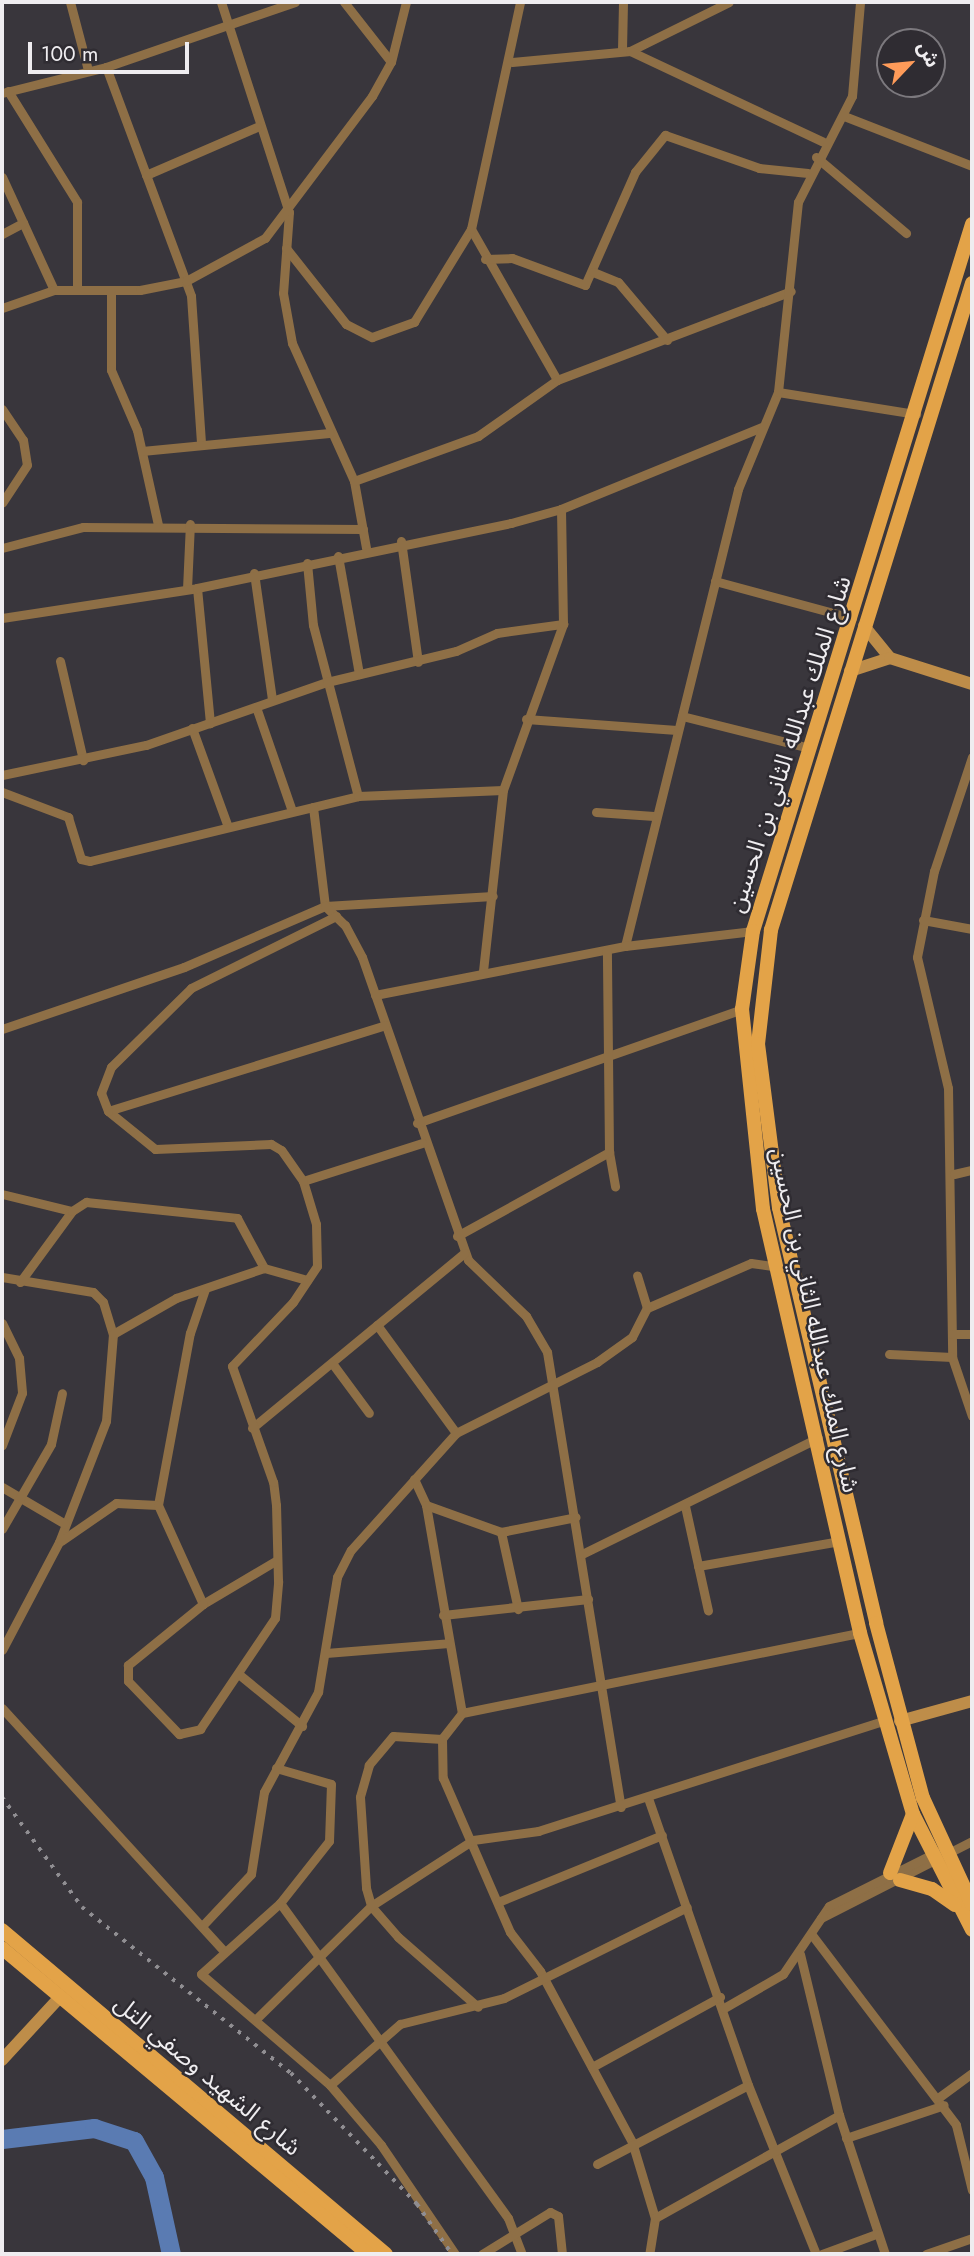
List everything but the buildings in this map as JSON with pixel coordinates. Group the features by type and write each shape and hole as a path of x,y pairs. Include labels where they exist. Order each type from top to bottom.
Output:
{"main road":[{"name":"شارع الملك عبدالله الثاني بن الحسين","path":"937,1857 900,1721 793,1268 762,1100 761,978 850,671 858,622 886,514 971,233"},
{"name":"شارع الملك عبدالله الثاني بن الحسين","path":"972,284 901,519 809,748 753,931 742,1009 754,1159 776,1267 818,1438 860,1633 883,1721 913,1814 965,1906 972,1930"},
{"path":"886,514 901,519"},
{"path":"913,1814 895,1876 932,1889 965,1906"},
{"name":"شارع الشهيد وصفي التل","path":"2,1930 386,2254"},
{"name":"شارع الشهيد وصفي التل","path":"2,1948 368,2254"}],"street":[{"path":"70,2 88,70"},
{"path":"221,2 257,127 289,212 283,293 292,343 329,433 354,481 366,548"},
{"path":"77,288 77,202 5,92 106,67 295,2"},
{"path":"344,2 391,62"},
{"path":"2,308 54,290 77,288 111,291 187,281 265,238 289,212 391,62 406,2"},
{"path":"286,248 335,314 372,337 414,322 471,229 512,62 520,2"},
{"path":"623,2 626,50"},
{"path":"512,62 626,50 729,2"},
{"path":"625,946 654,816 715,581 762,427 778,392 791,291 794,234 808,173 823,142 844,116 856,82 860,2"},
{"path":"626,50 823,142"},
{"path":"106,67 187,281 201,441"},
{"path":"844,116 972,166"},
{"path":"146,175 257,127"},
{"path":"485,258 512,258 578,286 593,272 615,210 658,138 672,135 770,170 808,173"},
{"path":"816,157 906,233"},
{"path":"2,177 54,290"},
{"path":"2,233 23,223"},
{"path":"471,229 485,258 557,380"},
{"path":"593,272 618,282 667,340"},
{"path":"111,291 111,370 142,451 158,525"},
{"path":"354,481 478,436 557,380 791,291"},
{"path":"778,392 918,414"},
{"path":"2,409 23,440 27,465 2,503"},
{"path":"2,618 192,588 366,548 561,509 762,427"},
{"path":"142,451 201,441 329,433"},
{"path":"483,971 503,790 526,719 563,624 561,509"},
{"path":"2,548 53,530 190,524 363,529"},
{"path":"190,524 192,588 210,723"},
{"path":"401,541 418,662"},
{"path":"338,556 359,674"},
{"path":"307,563 327,682 359,796"},
{"path":"254,573 272,700"},
{"path":"715,581 858,622 890,659 972,684"},
{"path":"2,775 83,760 192,729 327,682 418,662 497,633 563,624"},
{"path":"850,671 890,659"},
{"path":"60,661 83,760"},
{"path":"256,706 292,811"},
{"path":"682,716 809,748"},
{"path":"526,719 677,730"},
{"path":"192,729 228,827"},
{"path":"972,757 923,920 917,957 948,1088 954,1174 952,1357 972,1416"},
{"path":"2,792 68,817 81,859 142,851 228,827 359,796 503,790"},
{"path":"313,807 326,906 352,937 375,995 422,1143 464,1253 481,1278 536,1329 553,1384 621,1807"},
{"path":"596,812 654,816"},
{"path":"2,1029 184,967 326,906 493,896"},
{"path":"277,1560 203,1604 128,1665 128,1681 170,1728 191,1735 240,1676 275,1618 277,1560 273,1482 232,1366 307,1280 319,1252 303,1181 289,1157 271,1144 155,1149 108,1111 100,1093 111,1067 191,988 336,916"},
{"path":"923,920 972,929"},
{"path":"375,995 483,971 625,946 753,931"},
{"path":"607,950 611,1051 609,1152 615,1186"},
{"path":"416,1123 611,1051 742,1009"},
{"path":"108,1111 385,1025"},
{"path":"303,1181 422,1143"},
{"path":"457,1236 609,1152"},
{"path":"954,1174 972,1170"},
{"path":"2,1194 72,1211"},
{"path":"20,1282 72,1211 86,1202 237,1219 264,1268"},
{"path":"252,1428 464,1253"},
{"path":"648,1308 751,1263 793,1268"},
{"path":"113,1334 176,1298 264,1268 307,1280"},
{"path":"203,1925 251,1874 260,1806 276,1768 302,1726 326,1653 344,1563 456,1433 553,1384 621,1345 646,1320 648,1308 636,1276"},
{"path":"2,1277 93,1292 103,1302 113,1334 106,1421 59,1542 2,1650"},
{"path":"203,1604 158,1506 190,1333 205,1289"},
{"path":"2,1323 19,1358 22,1393 2,1445"},
{"path":"377,1325 456,1433"},
{"path":"952,1334 972,1334"},
{"path":"889,1354 952,1357"},
{"path":"332,1363 369,1413"},
{"path":"2,1529 22,1500 51,1444 62,1393"},
{"path":"582,1554 685,1506 818,1438"},
{"path":"414,1479 426,1505 462,1713"},
{"path":"2,1487 65,1524"},
{"path":"59,1542 108,1505 130,1499 158,1506"},
{"path":"426,1505 501,1532 576,1517"},
{"path":"685,1506 708,1611"},
{"path":"501,1532 518,1609"},
{"path":"698,1566 840,1541"},
{"path":"443,1615 518,1609 588,1599"},
{"path":"649,2254 655,2218 632,2142 545,1980 513,1937 473,1840 443,1778 442,1740 462,1713 860,1633"},
{"path":"326,1653 449,1643"},
{"path":"240,1676 302,1726"},
{"path":"900,1721 972,1701"},
{"path":"2,1708 224,1951"},
{"path":"256,2019 371,1906 473,1840 538,1831 621,1807 883,1721"},
{"path":"442,1740 393,1735 369,1765 360,1797 371,1906 478,2007"},
{"path":"276,1768 327,1782 334,1790 328,1841 280,1903 201,1974 330,2085 381,2145 455,2254"},
{"path":"648,1798 724,2008 747,2085 816,2254"},
{"path":"498,1902 662,1835"},
{"path":"724,2008 775,1980 800,1954 821,1918 895,1876 972,1841"},
{"path":"280,1903 383,2038 398,2070 515,2230 522,2254"},
{"path":"330,2085 383,2038 412,2018 478,2007 545,1980 687,1907"},
{"path":"812,1935 941,2102 961,2137 972,2190"},
{"path":"800,1954 839,2115 876,2234 885,2254"},
{"path":"2,2060 60,1997"},
{"path":"592,2067 720,1997"},
{"path":"846,2138 941,2102 972,2073"},
{"path":"597,2164 632,2142 747,2085"},
{"path":"655,2218 839,2115"},
{"path":"482,2254 515,2230 553,2213 562,2254"},
{"path":"822,2254 876,2234"},
{"path":"926,2254 972,2238"}],"waterway":[{"path":"2,2139 94,2128 134,2141 154,2177 171,2254"}],"railway":[{"path":"2,1797 82,1907 291,2073 417,2204 452,2254"}]}
